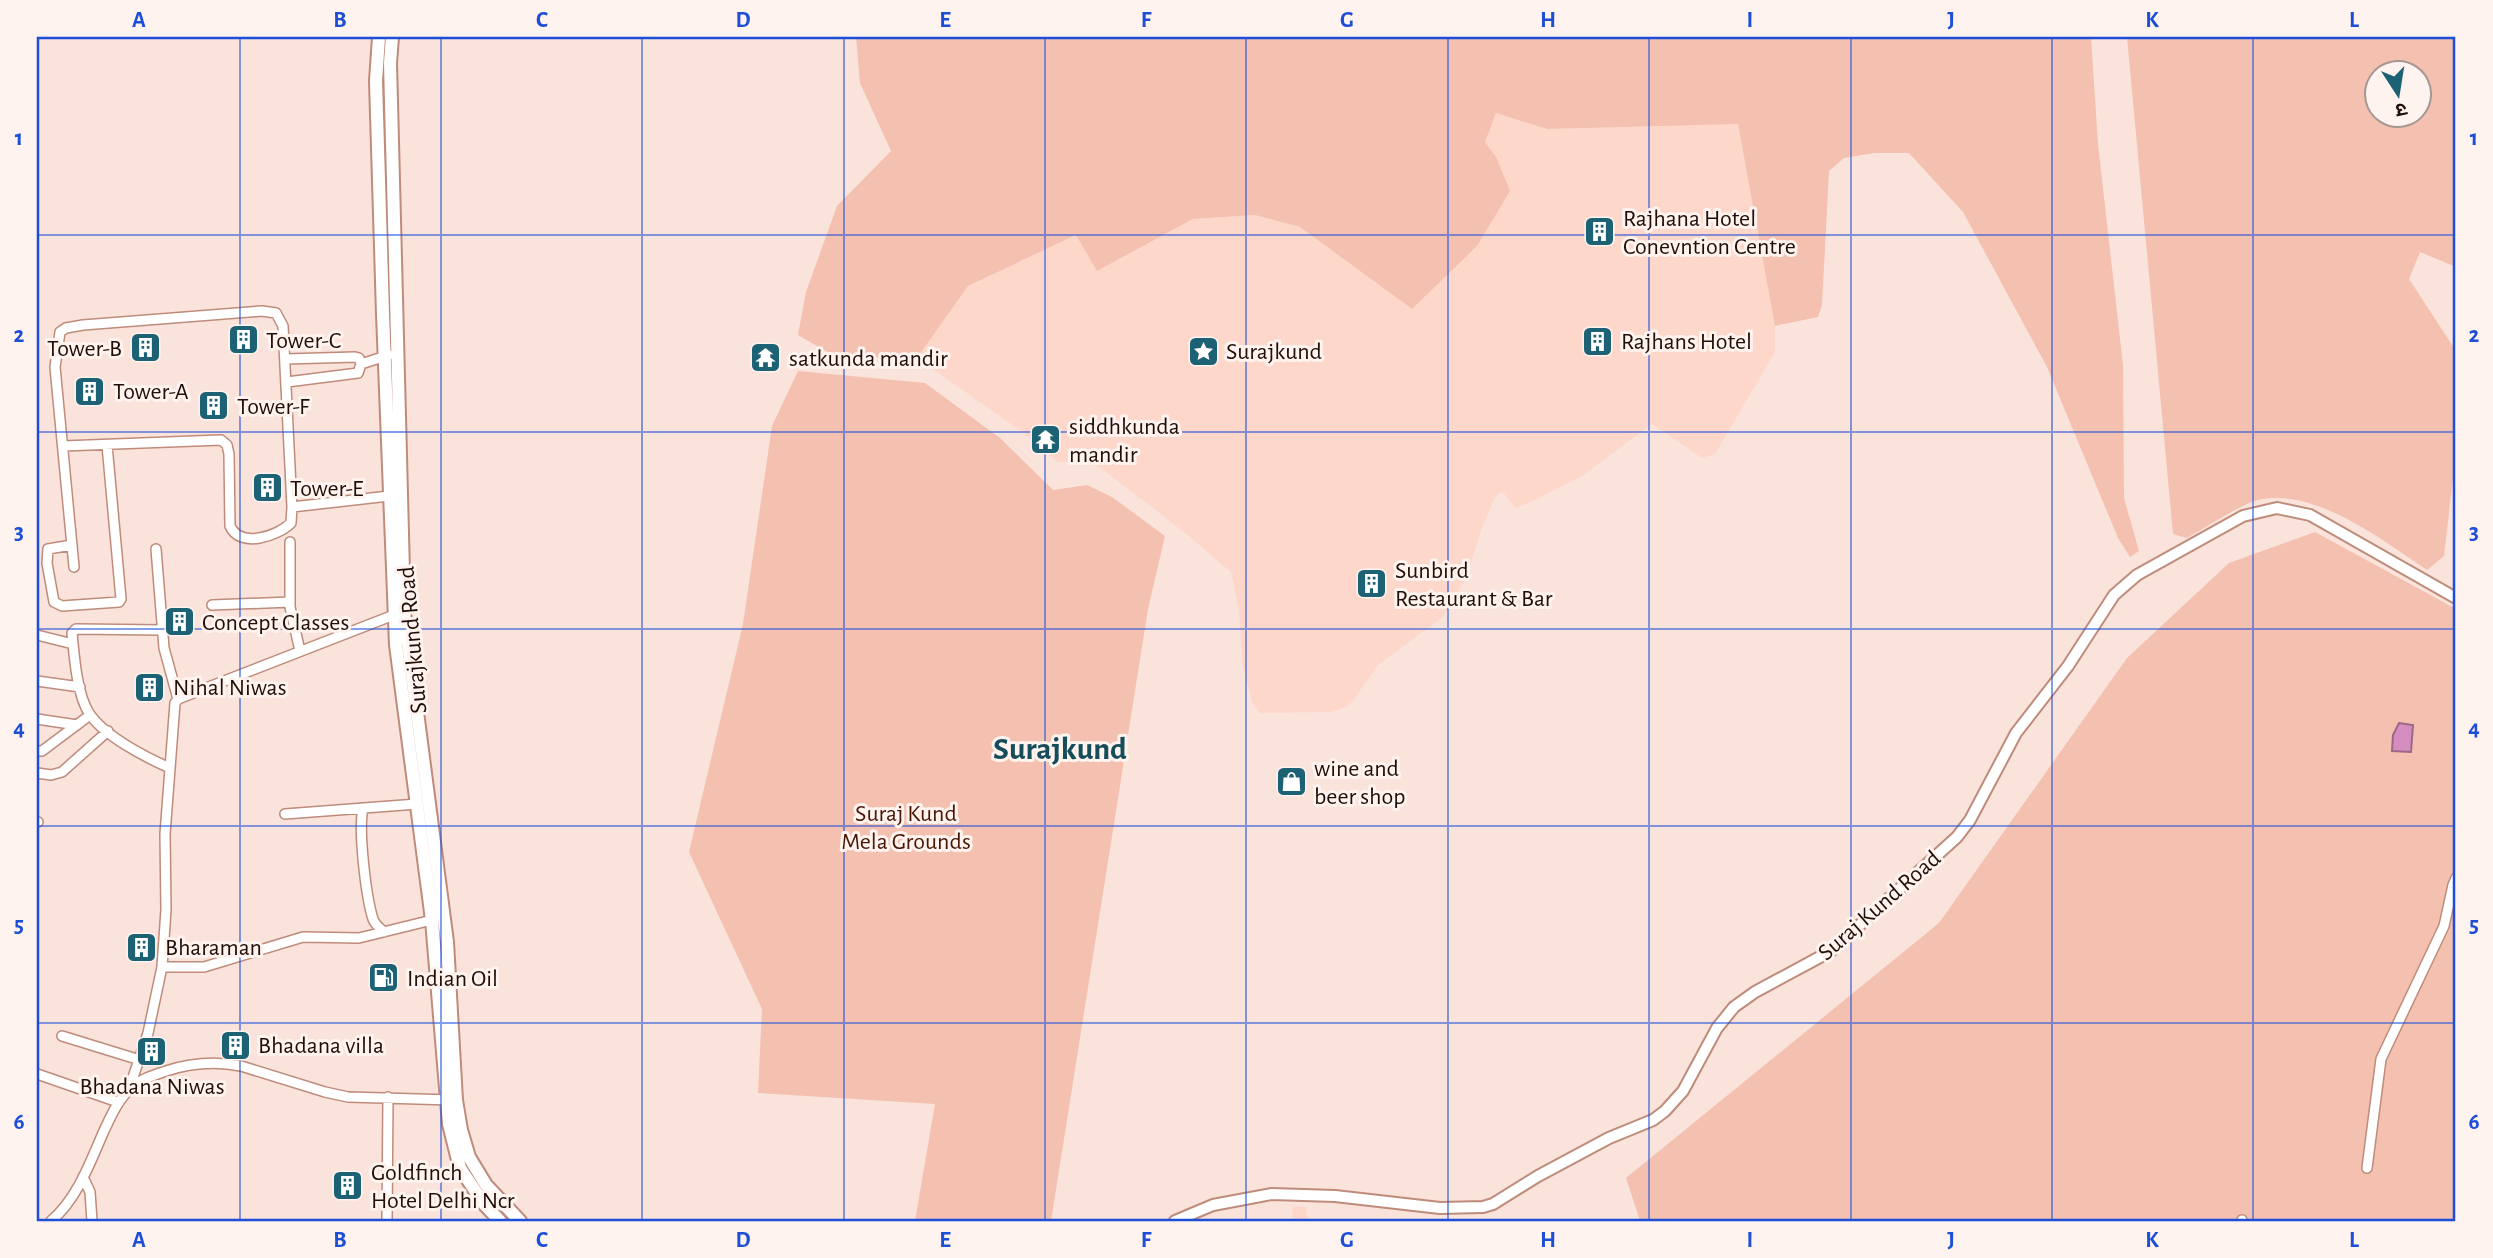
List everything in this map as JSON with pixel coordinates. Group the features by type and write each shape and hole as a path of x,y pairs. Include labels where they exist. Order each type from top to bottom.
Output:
{"main road":[{"name":"Surajkund Road","path":"379,37 376,81 391,355 399,613 416,804 432,920 451,1099 469,1157 486,1185 520,1221"},
{"name":"Surajkund Road","path":"392,37 389,496 396,517"},
{"name":"Surajkund Road","path":"399,613 447,943 453,1145 460,1168 484,1204 500,1221"}],"street":[{"path":"63,446 221,440 227,445 229,454 230,526 234,534 240,538 266,537 284,530 291,523 292,507 284,326 276,313 246,312 66,328 60,332 55,367 74,567"},
{"path":"361,364 391,355"},
{"path":"286,359 355,357 359,358 361,364 358,373 287,382"},
{"path":"72,545 48,549 47,563 54,602 62,606 119,602 121,599 107,445"},
{"path":"292,507 389,496"},
{"name":"Suraj Kund Road","path":"1175,1221 1213,1205 1272,1194 1335,1196 1440,1208 1483,1207 1493,1204 1538,1175 1609,1138 1653,1120 1676,1102 1717,1028 1734,1007 1755,992 1831,951 1957,837 1970,820 2016,733 2068,666 2114,595 2137,575 2243,516 2277,508 2310,515 2456,598"},
{"path":"290,542 290,602 300,651"},
{"path":"156,549 165,656 178,699"},
{"path":"212,605 290,602"},
{"path":"129,1089 140,1060 162,967 166,910 164,848 173,706 178,699 399,613"},
{"path":"163,630 76,629 72,634 80,687 90,715 144,756 170,768"},
{"path":"37,635 73,644"},
{"path":"37,681 80,687"},
{"path":"37,751 42,751 90,715"},
{"path":"37,719 77,725"},
{"path":"37,774 51,775 62,772 108,731"},
{"path":"285,814 416,804"},
{"path":"363,808 361,825 373,920 384,932"},
{"path":"2367,1168 2381,1059 2444,926 2456,878"},
{"path":"162,967 204,967 303,937 359,938 432,920"},
{"path":"62,1036 140,1060"},
{"path":"51,1221 68,1202 83,1177 118,1102 129,1089 142,1080 183,1065 228,1064 325,1093 348,1097 451,1099"},
{"path":"37,1074 118,1102"},
{"path":"387,1221 388,1097"},
{"path":"83,1177 90,1192 92,1221"}],"shaded area":[{"name":"Rajhans Hotel","path":"1496,113 1547,129 1738,124 1775,326 1775,352 1715,454 1702,458 1652,424 1582,476 1537,499 1516,508 1502,491 1494,499 1483,525 1466,578 1444,616 1378,665 1352,702 1331,712 1260,713 1252,702 1242,661 1239,610 1231,572 1093,462 1058,462 1021,431 917,358 968,286 1077,235 1097,271 1194,219 1255,215 1300,227 1412,309 1496,157 1485,142"},
{"path":"2399,723 2413,725 2411,752 2392,751 2393,735"},
{"path":"1292,1206 1306,1207 1308,1221 1293,1221"}],"green space":[{"path":"856,37 2091,37 2098,144 2123,365 2124,498 2139,551 2130,557 2118,538 2047,367 1963,212 1909,153 1874,153 1844,158 1829,171 1822,305 1818,317 1775,326 1738,124 1547,129 1496,113 1485,142 1496,157 1510,191 1477,246 1412,309 1300,227 1255,215 1193,219 1097,271 1076,235 968,286 917,358 836,357 798,335 806,292 837,206 891,151 860,83"},
{"path":"2127,37 2456,37 2456,267 2420,252 2409,279 2456,351 2456,452 2444,556 2427,570 2347,519 2302,501 2280,498 2251,502 2187,538 2173,534"},
{"name":"Suraj Kund Mela Grounds","path":"798,371 925,383 1000,438 1053,490 1087,485 1112,497 1165,536 1148,609 1051,1221 915,1221 935,1104 758,1093 762,1009 689,852 743,624 772,426"},
{"path":"2315,532 2456,609 2456,1221 1640,1221 1626,1178 1939,923 2127,658 2229,563"}],"place":[{"name":"Rajhana Hotel Conevntion Centre","path":"1600,232"},
{"name":"Tower-C","path":"243,340"},
{"name":"Rajhans Hotel","path":"1598,341"},
{"name":"Tower-B","path":"145,348"},
{"name":"Surajkund","path":"1203,351"},
{"name":"satkunda mandir","path":"766,358"},
{"name":"Tower-A","path":"90,391"},
{"name":"Tower-F","path":"214,406"},
{"name":"siddhkunda mandir","path":"1046,440"},
{"name":"Tower-E","path":"267,488"},
{"name":"Sunbird Restaurant & Bar","path":"1372,584"},
{"name":"Concept Classes","path":"179,622"},
{"name":"Nihal Niwas","path":"150,687"},
{"name":"wine and beer shop","path":"1291,782"},
{"name":"Bharaman","path":"142,947"},
{"name":"Indian Oil","path":"384,978"},
{"name":"Bhadana villa","path":"235,1045"},
{"name":"Bhadana Niwas","path":"152,1052"},
{"name":"Goldfinch Hotel Delhi Ncr","path":"348,1186"}],"district":[{"name":"Surajkund","path":"1060,748"}]}
